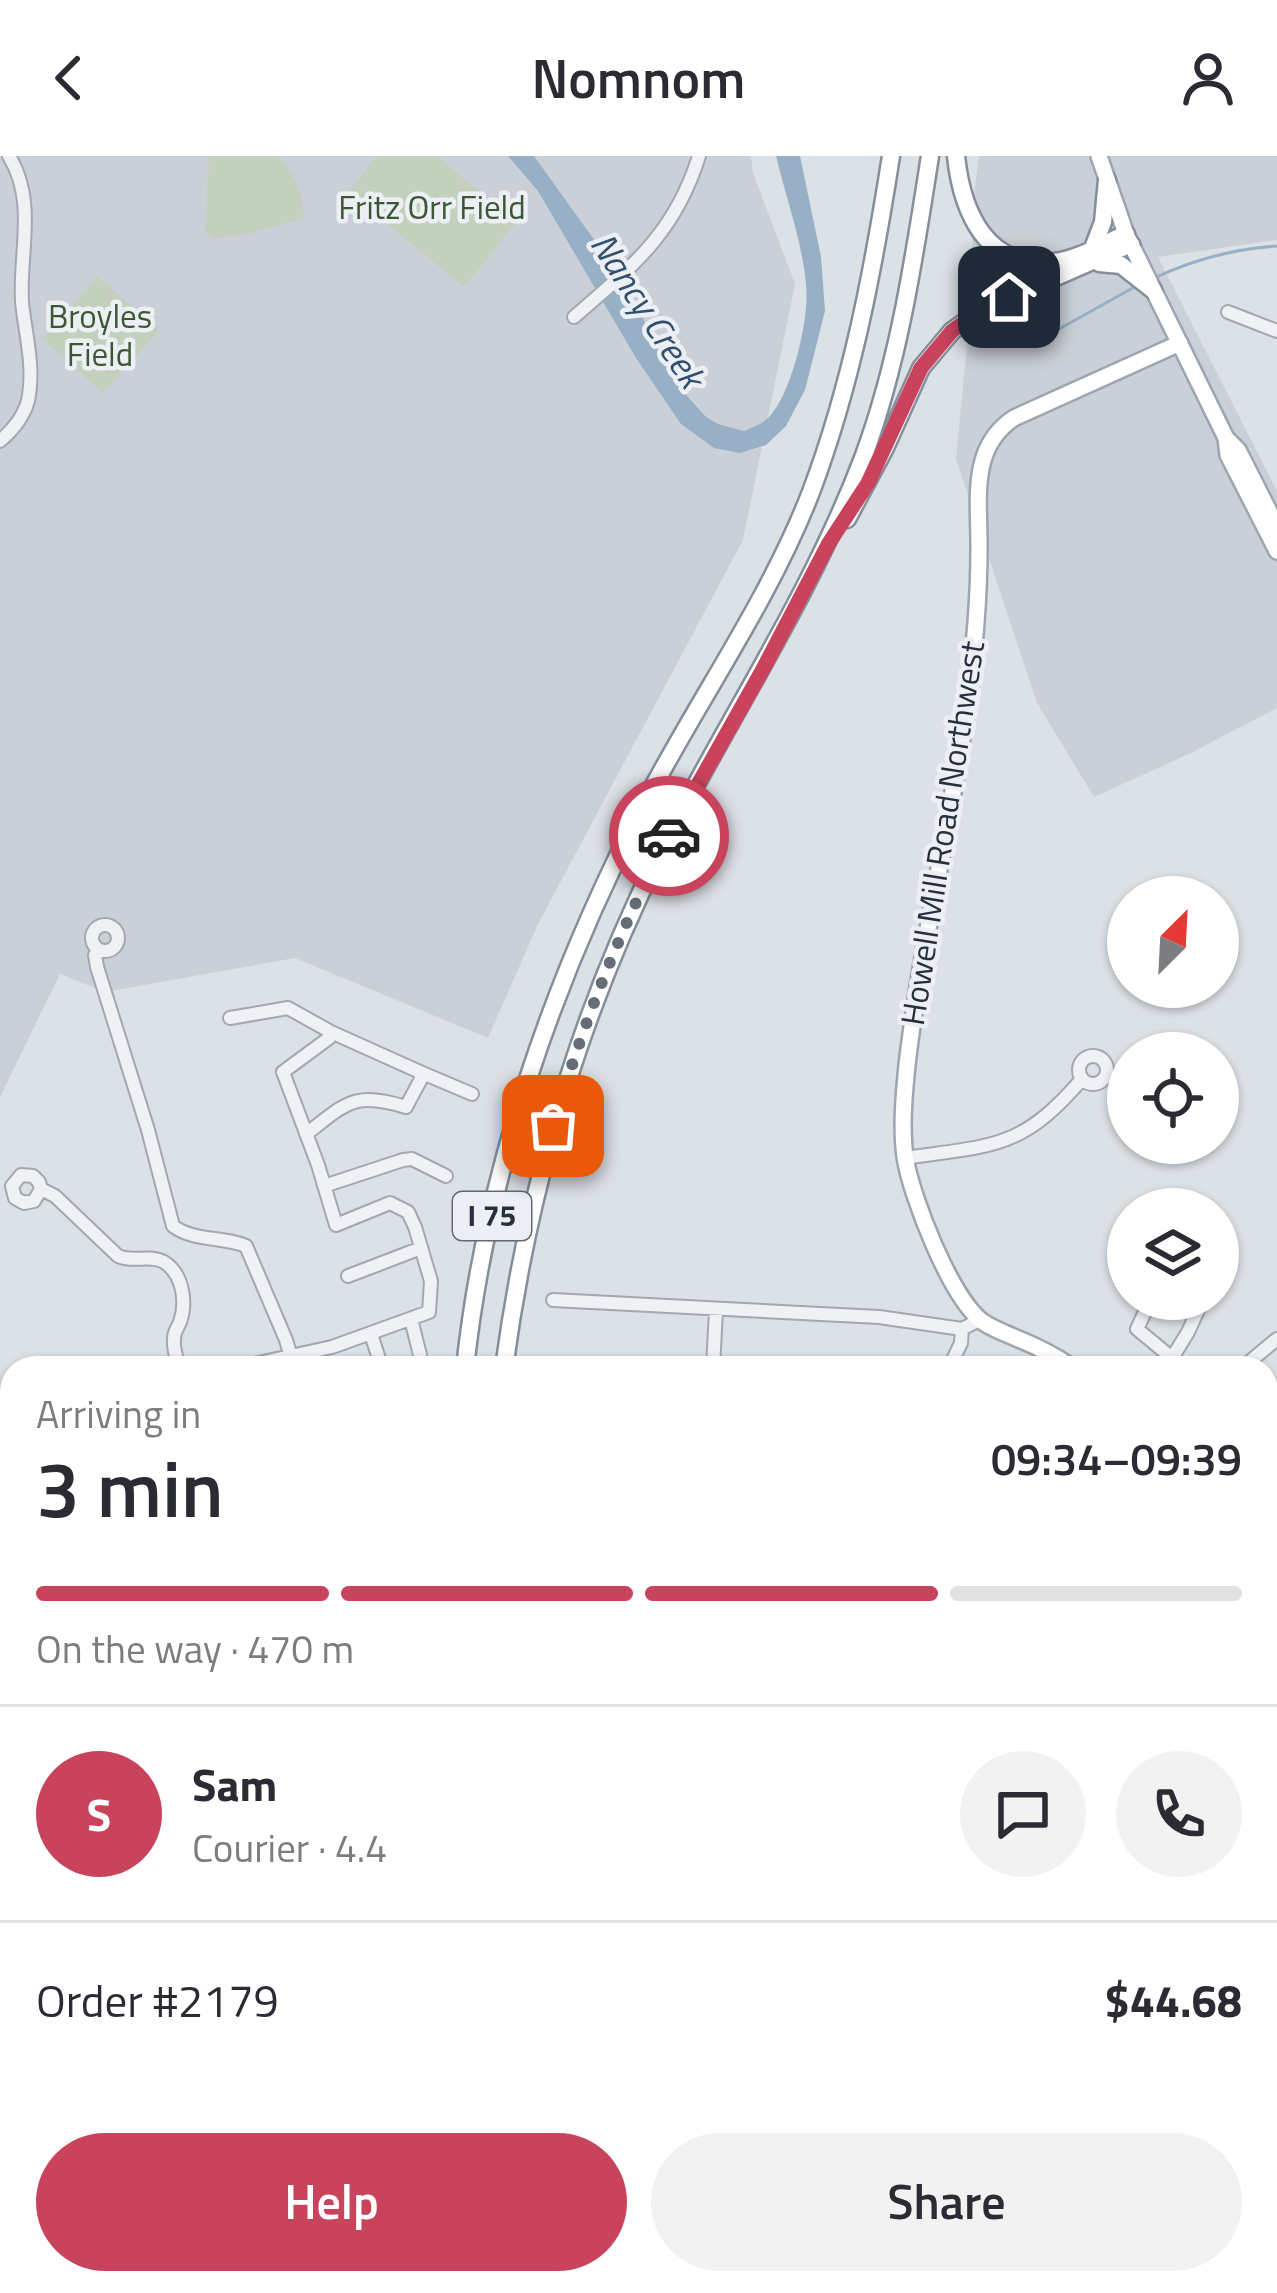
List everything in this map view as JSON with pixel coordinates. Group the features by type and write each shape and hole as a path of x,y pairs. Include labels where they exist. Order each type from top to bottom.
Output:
{"highway":[{"name":"I 75","path":"467,1356 497,1193 551,1012 586,924 637,819 758,604 809,496 850,370 882,215 888,156"},
{"name":"I 75","path":"506,1356 538,1183 568,1078 603,981 659,854 829,543 864,455 890,369 930,156"},
{"path":"956,156 971,218 1003,253 1056,262 1128,239"},
{"path":"1091,250 1103,222 1106,180"},
{"path":"829,543 868,483 913,383 938,344 983,309 1128,239"},
{"path":"1080,266 1117,263 1154,290"}],"main road":[{"path":"1100,156 1128,239 1277,551"},
{"name":"Howell Mill Road Northwest","path":"980,1320 934,1245 916,1199 905,1158 904,1101 967,692 977,606 983,455 994,434 1014,418 1180,343"},
{"path":"1226,438 1238,450 1277,527"},
{"path":"980,1320 1055,1356"}],"street":[{"path":"0,441 16,425 29,397 28,332 22,304 26,204 9,156"},
{"path":"574,317 662,234 675,215 699,156"},
{"path":"1228,312 1277,332"},
{"path":"98,950 97,967 173,1226 192,1236 246,1246 291,1356"},
{"path":"230,1018 288,1008 472,1094"},
{"path":"294,1356 429,1312 430,1281 408,1212 390,1202 335,1225 283,1072 331,1032"},
{"path":"306,1134 348,1102 362,1098 406,1107 420,1072"},
{"path":"905,1158 1013,1138 1048,1117 1082,1079"},
{"path":"324,1186 412,1159 446,1176"},
{"path":"41,1189 55,1196 118,1256 152,1258 175,1274 183,1290 174,1334 177,1356"},
{"path":"348,1276 421,1248"},
{"path":"553,1300 879,1317 962,1329 980,1320"},
{"path":"714,1356 716,1310"},
{"path":"411,1319 420,1356"},
{"path":"1141,1320 1137,1329 1162,1356"},
{"path":"1173,1356 1192,1320"},
{"path":"955,1356 962,1329"},
{"path":"371,1334 378,1356"}],"shaded area":[{"path":"0,156 751,156 753,173 795,284 743,540 538,924 488,1038 295,958 105,992 60,974 0,1097"},
{"path":"979,156 1277,156 1277,240 1158,257 1277,491 1277,708 1094,797 1037,703 956,459"}],"green space":[{"path":"209,156 278,156 297,184 304,218 213,239 205,231"},
{"name":"Fritz Orr Field","path":"377,156 437,156 517,222 464,287 348,192"},
{"name":"Broyles Field","path":"98,276 159,331 103,393 42,339"}],"water":[{"path":"508,156 534,156 613,266 688,397 706,417 744,431 766,419 777,406 802,334 807,298 804,268 776,156 800,156 821,257 825,311 805,390 786,426 766,445 740,453 714,448 681,424 636,358 538,191"}],"waterway":[{"path":"1152,279 1213,256 1277,246"},
{"path":"989,343 1043,338 1138,285"}],"way so far":[{"path":"553,1126 603,981 669,836"}],"route":[{"path":"669,836 829,543 868,483 921,368 952,331 1009,297"}],"water label":[{"name":"Nancy Creek","path":"648,310"}]}
